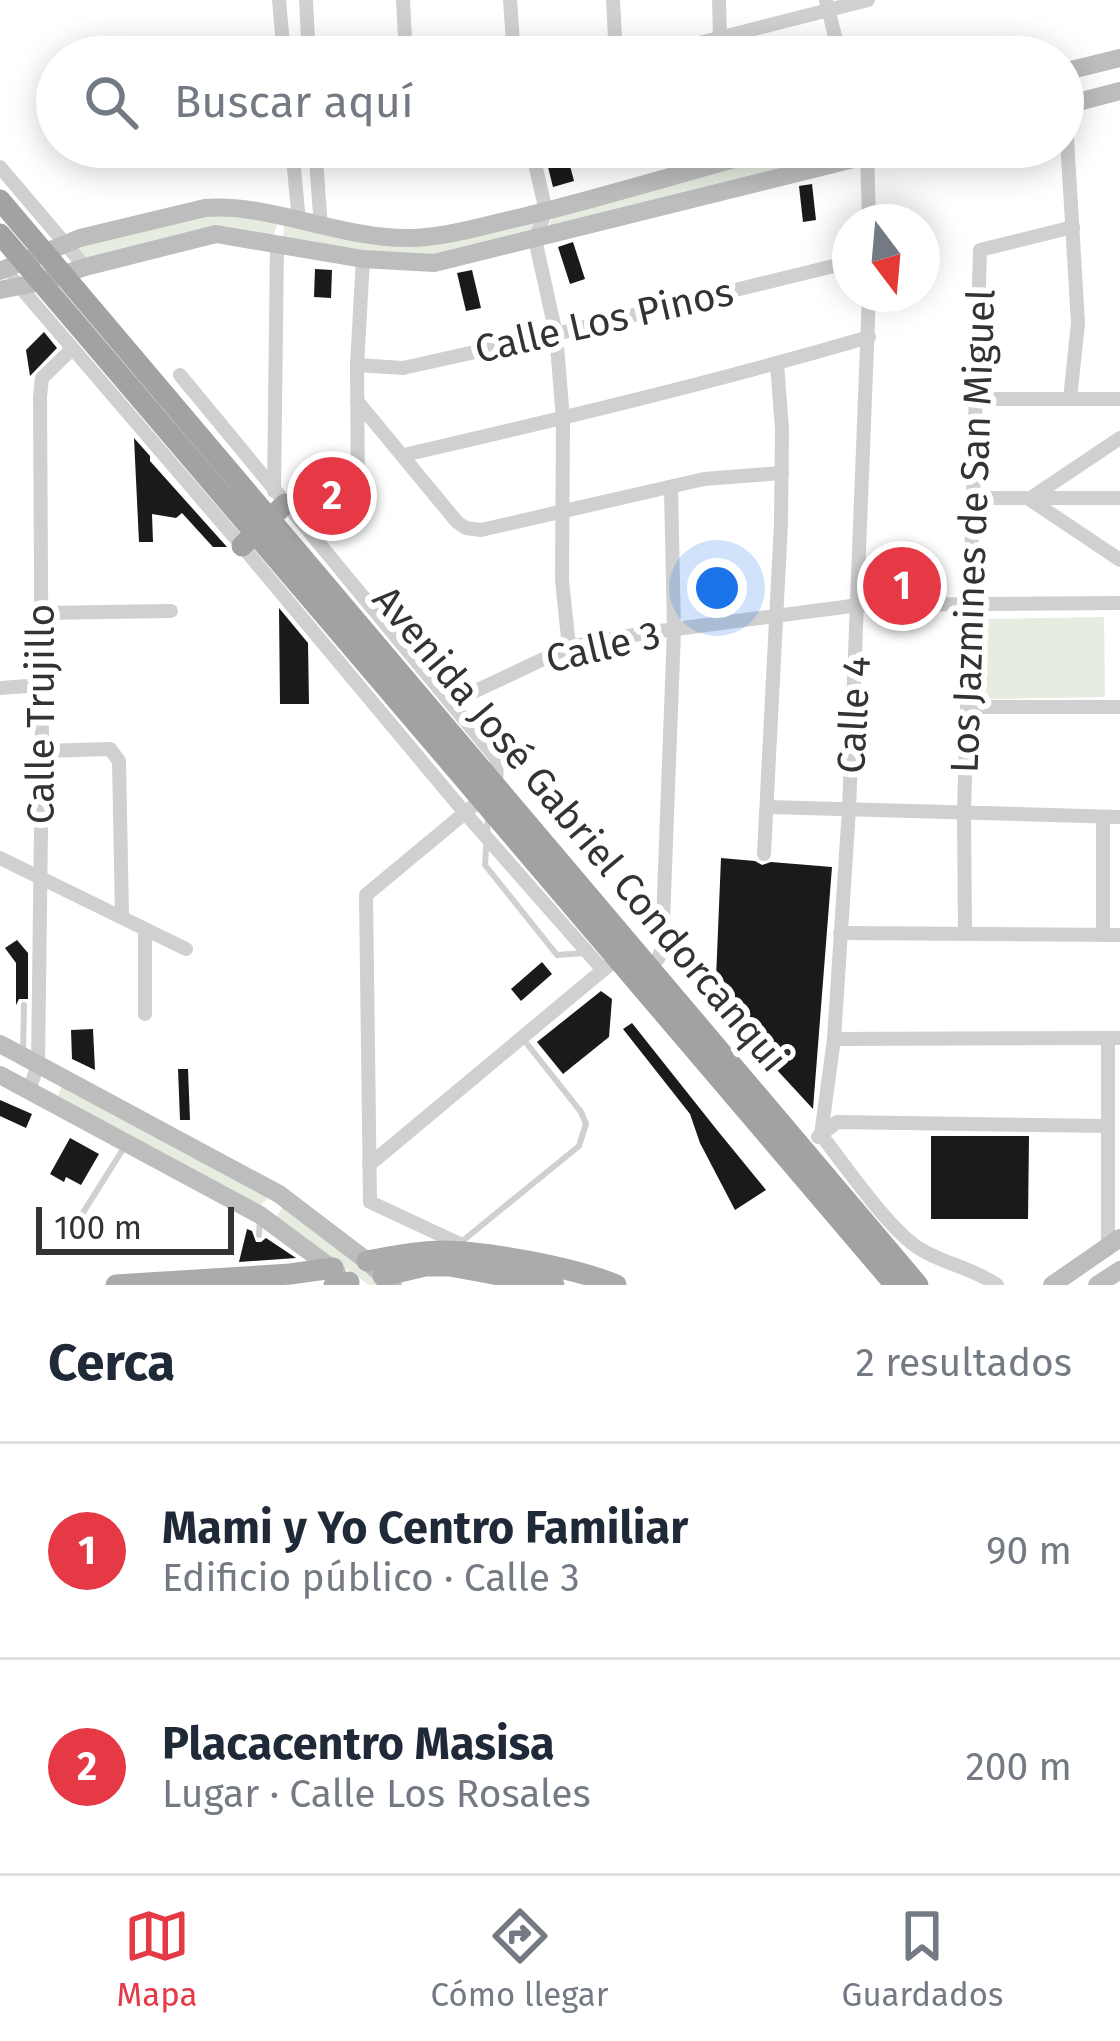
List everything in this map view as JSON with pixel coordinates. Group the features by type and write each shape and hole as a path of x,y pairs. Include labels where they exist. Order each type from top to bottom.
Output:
{"highway":[{"name":"Avenida José Gabriel Condorcanqui","path":"0,200 15,263"},
{"name":"Avenida José Gabriel Condorcanqui","path":"0,234 15,263 41,281 265,518 362,610 482,802"},
{"name":"Avenida José Gabriel Condorcanqui","path":"41,281 144,417 223,510 265,518 482,802 615,956 807,1158 895,1285"},
{"name":"Avenida José Gabriel Condorcanqui","path":"615,956 650,967 918,1285"}],"main road":[{"path":"1084,67 1120,58"},
{"path":"1084,100 1120,91"},
{"path":"15,263 67,244 205,208 224,207 356,235 410,238 463,231 703,168"},
{"path":"0,290 216,233 363,259 434,263 804,168"},
{"path":"0,1044 279,1194 381,1274 451,1266 554,1285"},
{"path":"0,1075 127,1143 342,1280"},
{"path":"260,1225 279,1194"},
{"path":"1052,1285 1114,1242"},
{"path":"381,1274 428,1252 460,1248 616,1285"},
{"path":"1097,1285 1120,1270"},
{"path":"116,1285 290,1274 342,1280"}],"street":[{"path":"279,0 282,36"},
{"path":"306,0 308,36"},
{"path":"403,0 405,36"},
{"path":"510,0 513,36"},
{"path":"613,0 615,36"},
{"path":"718,0 720,36"},
{"path":"726,36 826,5 868,0"},
{"path":"826,5 834,36"},
{"path":"0,167 85,267"},
{"path":"294,168 299,222"},
{"path":"317,168 321,227"},
{"path":"536,168 546,211 535,239 556,334 563,418 562,580 569,647"},
{"path":"868,168 869,204"},
{"path":"1069,168 1078,323 1070,399"},
{"path":"296,189 319,188"},
{"name":"Los Jazmines de San Miguel","path":"965,934 964,812 980,250 1073,227"},
{"path":"265,518 277,244"},
{"path":"317,542 358,497 357,364 363,259"},
{"name":"Calle Los Pinos","path":"357,364 403,368 832,266"},
{"path":"41,281 72,349 144,417"},
{"name":"Calle 4","path":"807,1158 833,1039 849,809 869,312"},
{"path":"404,455 869,337"},
{"name":"Calle Trujillo","path":"29,1090 38,1021 34,943 42,751 42,378 72,349"},
{"path":"764,854 782,473 776,364"},
{"path":"180,375 265,518 317,542 362,610 452,702 497,759 482,802 487,839 586,952 615,956"},
{"path":"976,399 1120,399"},
{"path":"357,400 466,528 481,530 704,479 782,473"},
{"path":"1029,499 1120,438"},
{"path":"650,967 662,948 674,630 671,487"},
{"path":"974,498 1120,498"},
{"path":"1029,499 1120,560"},
{"name":"Calle 3","path":"452,702 569,647 674,630 859,605 1120,603"},
{"path":"42,613 171,611"},
{"path":"0,688 41,685"},
{"path":"968,707 1120,707"},
{"path":"42,751 110,749 119,761 122,917"},
{"path":"460,1248 370,1202 366,895 482,802"},
{"path":"768,807 1120,817"},
{"path":"1102,817 1102,935"},
{"path":"0,858 186,949"},
{"path":"145,1014 146,929"},
{"path":"840,933 1120,935"},
{"path":"369,1165 615,956"},
{"path":"833,1039 1114,1038 1108,1126 1114,1242"},
{"path":"807,1158 837,1123 1108,1126"},
{"name":"Avenida José Gabriel Condorcanqui","path":"807,1158 929,1255 997,1285"}],"lane":[{"path":"482,802 487,839 484,865 557,955 586,952"},
{"path":"30,1060 24,1008 38,1021"},
{"path":"460,1248 578,1146 586,1124 522,1037"},
{"path":"74,1227 127,1143"}],"shaded area":[{"path":"736,168 792,168 547,229 553,217"},
{"path":"223,213 278,222 273,237 217,228 88,260 76,248 189,219"},
{"path":"534,220 530,235 437,255 361,251 283,239 284,225 359,240"},
{"path":"1104,617 1105,697 981,699 979,619"},
{"path":"64,1081 270,1197 258,1207 58,1096"},
{"path":"283,1206 389,1285 369,1285 276,1218"}],"building":[{"path":"548,168 571,168 574,181 553,187"},
{"path":"812,184 816,220 803,222 799,186"},
{"path":"573,242 585,279 570,284 558,247"},
{"path":"315,269 332,270 331,298 314,297"},
{"path":"472,270 481,308 466,311 457,273"},
{"path":"44,332 57,348 30,376 26,350"},
{"path":"134,438 227,547 213,547 182,513 176,518 152,514 153,542 139,542"},
{"path":"311,474 338,475 347,485 347,493 317,523 309,514"},
{"path":"912,566 913,590 869,592 870,567"},
{"path":"279,608 308,643 309,704 280,704"},
{"path":"721,858 762,865 832,867 813,1109 715,1003"},
{"path":"17,940 28,953 28,999 19,999 16,1005 16,963 5,948"},
{"path":"542,962 552,974 521,1001 511,989"},
{"path":"601,991 612,999 609,1037 563,1074 537,1042"},
{"path":"632,1023 766,1190 735,1210 690,1114 623,1029"},
{"path":"93,1029 95,1070 72,1059 71,1030"},
{"path":"178,1069 188,1069 190,1120 180,1120"},
{"path":"0,1100 32,1114 26,1128 0,1116"},
{"path":"931,1136 1029,1136 1028,1219 931,1219"},
{"path":"70,1138 99,1154 81,1185 50,1174"},
{"path":"247,1229 256,1242 266,1238 296,1258 239,1262"}],"place":[{"name":"Placacentro Masisa","path":"332,496"},
{"name":"Mami y Yo Centro Familiar","path":"902,586"}]}
